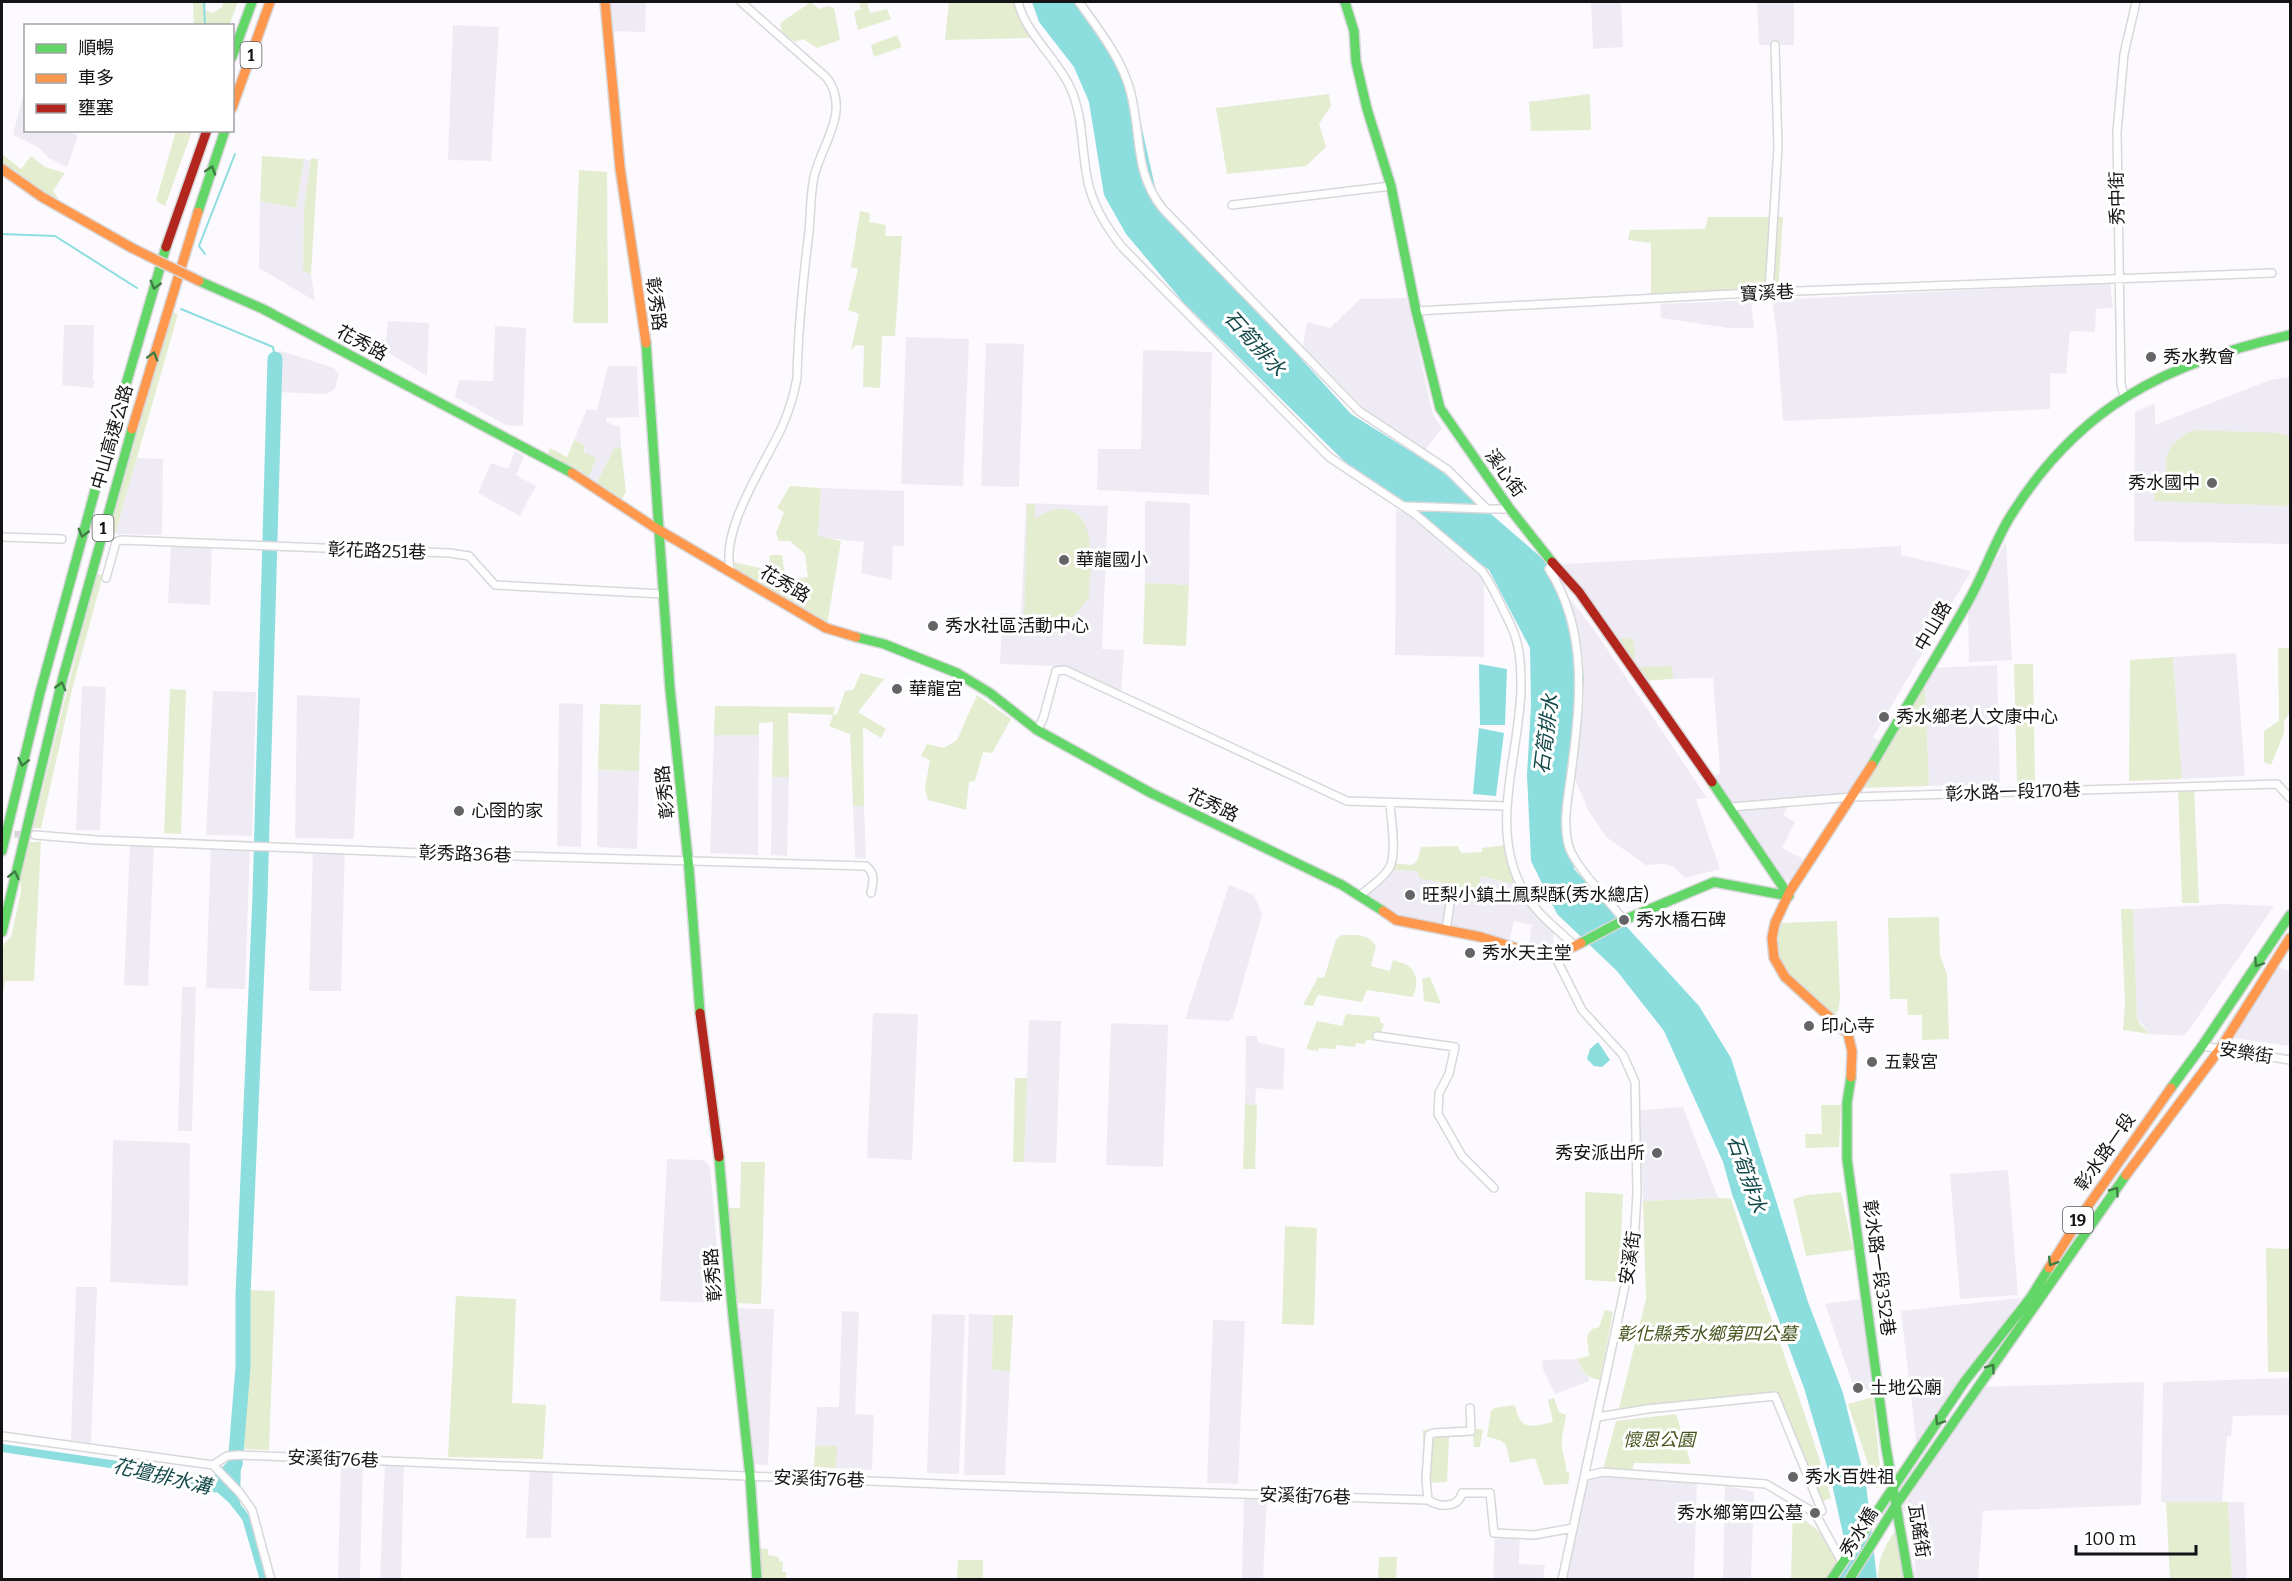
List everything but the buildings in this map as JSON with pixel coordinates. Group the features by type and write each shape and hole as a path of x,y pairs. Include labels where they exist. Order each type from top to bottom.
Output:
{"main road":[{"name":"1","path":"234,52 252,2"},
{"name":"1","path":"234,102 270,2"},
{"name":"彰秀路","path":"605,2 620,168 645,334 662,594 688,861 699,1004 720,1161 732,1306 750,1476 757,1580"},
{"name":"溪心街","path":"1345,2 1354,31 1356,62 1367,109 1391,186 1416,311 1440,408 1510,509 1553,564 1580,592 1730,807 1789,896"},
{"name":"中山高速公路","path":"2,851 40,693 94,494 163,257 206,132"},
{"name":"中山高速公路","path":"2,932 55,709 99,540 180,264 224,132"},
{"name":"花秀路","path":"2,169 42,197 132,248 263,309 523,446 577,476 657,529 834,631 884,644 957,673 990,693 1037,730 1151,794 1224,830 1294,860 1400,922 1481,937 1544,957 1555,956"},
{"name":"中山路","path":"1852,1051 1848,1034 1785,978 1772,957 1771,936 1775,922 1982,577 2000,534 2042,474 2099,413 2124,396 2187,365 2257,342 2290,335"},
{"path":"1555,956 1624,920 1690,890 1714,882 1789,896"},
{"name":"彰水路一段","path":"1868,1527 1965,1381 2031,1297 2083,1213 2134,1138 2202,1046 2290,915"},
{"name":"彰水路一段","path":"1898,1502 2158,1130 2220,1049 2290,938"},
{"name":"彰水路一段352巷","path":"1852,1051 1852,1073 1847,1103 1847,1159 1893,1489"},
{"name":"瓦磘街","path":"1893,1489 1898,1502 1909,1580"},
{"name":"秀水橋","path":"1849,1580 1898,1502"},
{"name":"秀水橋","path":"1832,1580 1868,1527"}],"street":[{"path":"731,573 729,549 744,503 758,470 783,426 795,390 801,297 815,174 834,125 837,107 835,94 827,78 741,2"},
{"path":"1018,2 1025,20 1062,73 1073,94 1078,110 1088,184 1096,207 1115,238 1329,457 1404,506 1482,571 1489,580 1516,636 1521,675 1520,713 1506,806 1509,850 1522,889 1535,907 1574,945"},
{"path":"1079,2 1117,58 1126,79 1133,103 1142,170 1157,202 1359,411 1448,470 1487,508"},
{"name":"秀中街","path":"2124,396 2121,384 2116,132 2124,54 2136,2"},
{"path":"1769,292 1778,147 1775,45"},
{"path":"1232,205 1391,186"},
{"name":"寶溪巷","path":"1416,311 1769,292 2272,273"},
{"path":"1404,506 1510,509"},
{"path":"2,537 62,539"},
{"name":"彰花路251巷","path":"106,579 116,542 121,540 277,548 450,553 469,556 495,585 662,594"},
{"path":"1553,564 1549,569 1560,588 1570,617 1580,684 1566,815 1568,841 1576,862 1624,920"},
{"path":"1037,730 1043,719 1056,671 1065,670 1341,799 1390,804 1506,806"},
{"name":"彰水路一段170巷","path":"1730,807 1852,797 2277,784 2290,798"},
{"path":"1359,896 1387,871 1392,863 1390,804"},
{"name":"彰秀路36巷","path":"35,835 97,840 256,846 866,866 872,871 873,876 871,893"},
{"path":"1446,930 1451,897"},
{"name":"安溪街","path":"1555,956 1582,1010 1623,1054 1635,1082 1637,1193 1634,1244 1562,1580"},
{"path":"1377,1036 1455,1047 1449,1074 1439,1093 1438,1114 1462,1156 1494,1188"},
{"name":"安樂街","path":"2202,1046 2290,1060"},
{"path":"1598,1417 1647,1409 1775,1396 1822,1511 1815,1513"},
{"path":"1428,1500 1426,1479 1429,1436 1432,1433 1471,1431 1470,1408"},
{"path":"2,1436 213,1465 240,1493 252,1510 271,1580"},
{"name":"安溪街76巷","path":"213,1465 227,1456 239,1455 1428,1500 1441,1505 1459,1501 1462,1493 1490,1493 1494,1533 1534,1535 1573,1528"},
{"path":"1586,1476 1602,1472 1766,1484 1815,1513 1843,1564"}],"shaded area":[{"path":"610,2 646,2 645,32 612,31"},
{"path":"1591,2 1621,2 1623,47 1593,49"},
{"path":"1757,2 1794,2 1794,45 1759,45"},
{"path":"453,25 499,27 491,161 448,160"},
{"path":"24,92 24,132 71,132 78,136 67,167 49,158 38,147 13,135"},
{"path":"304,159 311,161 304,209 303,270 311,274 315,301 259,268 260,201 296,208"},
{"path":"2110,283 2113,308 2096,309 2095,332 2070,331 2066,374 2050,373 2050,409 1783,421 1772,300"},
{"path":"1407,298 1433,415 1442,428 1425,450 1373,417 1303,346 1307,322 1330,328 1360,299"},
{"path":"1751,300 1754,328 1729,328 1661,318 1660,304"},
{"path":"388,321 429,323 427,376 385,351"},
{"path":"64,325 94,325 93,379 95,381 93,388 62,385"},
{"path":"495,326 526,328 523,426 506,425 455,397 459,380 493,381"},
{"path":"906,337 969,339 963,486 901,484"},
{"path":"986,343 1024,344 1019,487 981,486"},
{"path":"1143,350 1212,352 1209,495 1097,490 1098,449 1141,449"},
{"path":"281,351 334,368 339,374 335,388 327,394 274,392 274,355"},
{"path":"608,366 637,366 639,417 606,418 606,422 620,427 621,447 614,449 596,484 588,479 584,445 574,440 587,409 597,410"},
{"name":"秀水國中","path":"2290,377 2290,544 2134,541 2135,412 2155,403 2155,425 2270,380"},
{"path":"515,451 524,456 516,475 536,486 520,516 478,493 491,463 508,469"},
{"path":"137,458 163,459 162,535 115,534"},
{"path":"821,488 904,491 904,546 893,546 892,580 861,573 864,542 818,537"},
{"path":"1145,501 1190,503 1189,585 1145,583"},
{"name":"華龍國小","path":"1026,503 1108,506 1102,649 1124,650 1121,694 1053,666 1000,664 1002,614 1021,615"},
{"path":"1396,510 1408,513 1484,580 1484,657 1395,655"},
{"path":"2006,542 2012,660 1969,662 1968,608"},
{"path":"171,543 212,544 210,605 168,603"},
{"path":"1901,546 1901,555 1971,571 1873,737 1882,742 1849,795 1792,799 1783,815 1795,822 1782,848 1803,859 1792,879 1783,881 1709,779 1720,773 1713,678 1673,679 1671,667 1636,667 1616,639 1601,631 1561,572 1564,564"},
{"path":"1566,594 1593,628 1707,798 1696,799 1720,869 1685,878 1673,866 1646,865 1606,837 1588,810 1575,779 1584,697 1583,657 1577,624"},
{"path":"2236,653 2245,776 2182,779 2173,657"},
{"path":"1997,665 2000,784 1929,786 1925,684 1933,668"},
{"path":"82,686 106,687 100,830 76,830"},
{"path":"213,691 256,692 252,836 206,835"},
{"path":"297,695 360,698 354,839 295,838"},
{"path":"559,703 583,704 581,847 557,846"},
{"path":"714,735 759,735 758,855 710,853"},
{"path":"598,770 639,771 637,849 597,847"},
{"path":"772,777 789,777 787,856 771,855"},
{"path":"853,806 864,806 866,859 855,858"},
{"path":"130,842 154,843 148,986 124,985"},
{"path":"211,844 250,846 245,989 206,988"},
{"path":"313,847 345,848 341,991 309,991"},
{"path":"1392,870 1418,871 1419,878 1461,887 1477,901 1480,876 1513,884 1535,912 1554,925 1553,951 1543,953 1528,949 1532,925 1514,921 1509,942 1471,929 1405,919 1368,894"},
{"path":"1229,885 1254,895 1262,914 1233,1018 1229,1021 1185,1019"},
{"path":"2223,904 2274,906 2189,1030 2182,1036 2150,1034 2137,1018 2133,909"},
{"path":"2267,964 2290,971 2290,1046 2220,1036"},
{"path":"182,987 196,987 192,1131 178,1131"},
{"path":"873,1013 918,1014 912,1160 867,1158"},
{"path":"1029,1020 1061,1021 1056,1163 1024,1162"},
{"path":"1111,1023 1168,1025 1163,1167 1106,1165"},
{"path":"1246,1036 1257,1036 1258,1042 1285,1049 1283,1090 1256,1088 1255,1105 1245,1104"},
{"name":"秀安派出所","path":"1683,1107 1718,1198 1643,1201 1640,1110"},
{"path":"113,1140 190,1143 188,1286 110,1282"},
{"path":"667,1159 704,1160 710,1166 722,1303 660,1301"},
{"path":"2008,1170 2018,1295 1960,1299 1950,1174"},
{"path":"76,1287 97,1287 91,1443 71,1440"},
{"path":"2021,1298 1917,1448 1901,1311"},
{"path":"1860,1299 1875,1393 1852,1383 1825,1304"},
{"path":"734,1308 774,1309 768,1465 748,1464"},
{"path":"842,1311 859,1312 855,1414 874,1415 872,1470 836,1468 836,1446 815,1446 817,1407 839,1407"},
{"path":"932,1314 965,1315 959,1474 927,1473"},
{"path":"969,1314 993,1315 992,1370 1010,1371 1005,1475 964,1475"},
{"path":"1213,1320 1245,1321 1238,1484 1207,1483"},
{"path":"1577,1359 1589,1377 1589,1381 1555,1394 1543,1369 1542,1360"},
{"path":"2290,1378 2290,1415 2233,1416 2231,1436 2227,1436 2222,1502 2161,1502 2163,1382"},
{"path":"2144,1382 2141,1505 1983,1511 1978,1580 1914,1579 1918,1514 1901,1510 1981,1387"},
{"path":"341,1461 363,1462 360,1579 338,1580"},
{"path":"385,1462 404,1463 401,1579 380,1580"},
{"path":"530,1467 553,1468 551,1538 526,1538"},
{"path":"1626,1471 1697,1480 1694,1579 1563,1580 1584,1475"},
{"path":"1725,1485 1754,1492 1751,1579 1723,1579"},
{"path":"1244,1492 1267,1493 1263,1579 1242,1580"},
{"path":"2228,1502 2244,1502 2247,1579 2232,1579"},
{"path":"1495,1531 1520,1531 1519,1564 1545,1565 1543,1579 1493,1580"}],"green space":[{"path":"193,2 206,2 205,10 213,13 222,7 224,2 238,2 230,24 194,24"},
{"path":"811,2 819,9 828,6 834,8 840,40 817,48 803,39 795,42 782,33 780,23"},
{"path":"859,2 867,2 870,13 887,9 891,19 858,30 854,12 861,9"},
{"path":"949,2 1018,2 1031,38 945,40"},
{"path":"897,35 902,47 874,57 871,45"},
{"path":"1329,94 1331,106 1319,124 1326,147 1306,166 1227,174 1216,108"},
{"path":"1590,94 1591,130 1531,131 1529,102"},
{"path":"176,132 192,132 165,206 156,201"},
{"path":"2,154 21,169 31,156 45,167 65,173 53,191 58,198 53,201 2,168"},
{"path":"262,156 304,159 296,208 260,201"},
{"path":"311,158 318,159 311,274 303,271 304,209"},
{"path":"579,170 607,172 608,323 573,323"},
{"path":"860,211 870,213 869,222 886,225 885,236 902,236 895,336 882,336 880,388 863,387 864,346 856,345 851,350 859,314 848,310 858,269 851,267"},
{"path":"1708,217 1783,217 1778,292 1651,299 1651,243 1628,240 1630,230 1705,229"},
{"path":"171,312 178,314 115,534 108,533"},
{"path":"2194,430 2278,433 2290,437 2290,506 2154,501 2154,489 2172,489 2166,470 2171,447 2177,440"},
{"path":"574,440 584,445 584,452 596,458 588,479 547,456 550,448 567,457"},
{"path":"621,447 626,492 622,499 596,484 614,449"},
{"path":"790,486 821,488 818,536 841,541 827,625 737,571 733,562 768,570 770,555 782,555 786,583 796,585 795,579 808,577 805,554 790,541 779,541 776,533 784,512 777,508"},
{"path":"1027,504 1035,504 1035,518 1052,510 1068,510 1079,515 1086,526 1090,555 1089,598 1072,618 1053,621 1033,612 1032,631 1024,631"},
{"path":"96,574 103,575 73,686 41,828 33,828"},
{"path":"1145,583 1189,585 1186,646 1143,644"},
{"path":"1614,630 1616,639 1633,638 1636,667 1672,666 1673,679 1640,681 1601,631"},
{"path":"2278,648 2290,648 2290,712 2284,722 2284,733 2271,765 2264,762 2264,731 2279,721"},
{"path":"2173,657 2182,779 2129,781 2130,660"},
{"path":"2014,664 2033,664 2035,784 2017,784"},
{"path":"861,673 884,679 858,712 886,729 881,738 863,727 864,806 853,806 850,734 829,726 833,715 837,714 845,691 853,690"},
{"path":"1925,684 1929,786 1862,788"},
{"path":"170,689 186,690 181,834 164,833"},
{"path":"977,695 1011,719 992,753 983,752 975,781 969,782 966,810 928,800 925,788 930,760 921,756 927,744 944,748 957,740"},
{"path":"600,704 641,705 639,771 598,770"},
{"path":"715,706 835,707 833,715 788,713 789,777 772,777 773,722 759,723 759,735 714,735"},
{"path":"2178,786 2194,786 2199,903 2182,903"},
{"path":"29,842 41,842 34,981 5,981 2,998 4,944 11,937 21,892 20,876"},
{"path":"1505,845 1513,873 1513,884 1481,876 1478,901 1463,898 1461,887 1419,878 1418,871 1392,870 1391,863 1412,865 1417,861 1421,847 1458,846 1461,853 1482,852 1482,848"},
{"path":"2121,909 2133,909 2137,1018 2150,1034 2123,1030 2125,1006"},
{"path":"1939,917 1940,955 1947,974 1949,1039 1922,1040 1922,1015 1908,1015 1907,999 1890,999 1888,918"},
{"path":"1837,921 1840,998 1835,1016 1788,976 1774,955 1775,923"},
{"path":"1342,935 1361,936 1373,942 1376,946 1371,966 1390,971 1393,960 1408,965 1414,972 1416,980 1413,997 1367,990 1362,1002 1318,995 1313,1006 1303,1005 1318,977 1324,978 1336,940"},
{"path":"1430,977 1441,1004 1424,1001 1422,979"},
{"path":"1346,1014 1380,1017 1380,1022 1384,1024 1378,1041 1367,1040 1364,1044 1356,1043 1355,1047 1336,1045 1335,1049 1319,1048 1318,1051 1306,1049 1317,1021 1342,1026"},
{"path":"1015,1078 1027,1078 1024,1162 1013,1162"},
{"path":"1245,1104 1257,1105 1255,1169 1243,1169"},
{"path":"1821,1105 1841,1105 1839,1147 1806,1148 1805,1134 1822,1134"},
{"path":"741,1162 765,1162 761,1304 733,1303 724,1208 740,1208"},
{"path":"1585,1192 1623,1194 1619,1282 1585,1280"},
{"path":"1841,1192 1853,1250 1806,1256 1793,1199 1807,1195"},
{"name":"彰化縣秀水鄉第四公墓","path":"1731,1199 1808,1423 1831,1498 1823,1501 1777,1392 1619,1408 1646,1299 1643,1201"},
{"path":"1285,1226 1317,1228 1314,1325 1282,1324"},
{"path":"2266,1248 2290,1249 2290,1372 2268,1372"},
{"path":"245,1290 275,1291 269,1450 239,1449"},
{"path":"456,1296 516,1299 512,1403 546,1405 543,1459 448,1457"},
{"path":"1605,1310 1613,1312 1600,1380 1586,1373 1577,1359 1589,1356 1587,1336 1592,1329 1599,1327"},
{"path":"993,1315 1013,1315 1010,1371 992,1370"},
{"path":"1873,1397 1882,1487 1876,1488 1848,1404"},
{"path":"1554,1398 1559,1412 1566,1415 1562,1449 1566,1471 1570,1473 1568,1484 1544,1485 1535,1458 1510,1463 1505,1444 1487,1437 1491,1411 1494,1408 1515,1405 1523,1423 1533,1426 1553,1422 1548,1400"},
{"name":"懷恩公園","path":"1676,1414 1691,1464 1634,1463 1631,1473 1603,1470 1616,1421"},
{"path":"1483,1429 1480,1447 1474,1447 1473,1436 1449,1437 1447,1482 1425,1483 1423,1430"},
{"path":"815,1446 837,1446 836,1468 814,1467"},
{"path":"2166,1502 2228,1502 2232,1579 2170,1579"},
{"path":"1793,1506 1808,1523 1819,1531 1839,1565 1829,1579 1791,1580"},
{"path":"1903,1519 1907,1579 1878,1579 1882,1554"},
{"path":"755,1548 768,1549 768,1555 779,1557 779,1561 783,1562 782,1572 786,1572 786,1579 757,1579"},
{"path":"1379,1557 1397,1557 1396,1579 1378,1579"},
{"path":"958,1560 983,1560 983,1579 957,1579"}],"water":[{"name":"石筍排水","path":"1032,2 1078,2 1135,97 1157,196 1165,208 1351,414 1439,469 1551,566 1574,619 1584,678 1568,830 1574,869 1699,1006 1731,1058 1808,1302 1843,1393 1866,1484 1877,1579 1839,1579 1845,1543 1831,1480 1804,1388 1732,1194 1723,1162 1664,1031 1617,971 1557,914 1531,861 1527,775 1531,705 1530,648 1489,570 1350,467 1184,303 1126,234 1104,195 1089,102 1074,67 1039,22"},
{"path":"1479,664 1507,669 1505,725 1480,725"},
{"path":"1479,728 1504,733 1496,796 1473,794"},
{"path":"1598,1042 1610,1060 1602,1067 1594,1066 1587,1059 1590,1049"},
{"path":"238,1453 241,1453 240,1511 244,1521 232,1500 215,1485 235,1465"}],"waterway":[{"path":"204,2 205,24"},
{"path":"205,254 199,246 235,154"},
{"path":"2,234 55,236 137,288"},
{"path":"181,309 273,347 275,359"},
{"path":"215,1485 235,1465 243,1367 243,1295 260,896 275,359"},
{"name":"花壇排水溝","path":"2,1448 138,1468 215,1485 232,1500 246,1518 264,1580"}],"tunnel":[{"path":"4,834 35,835"}],"traffic: fast":[{"path":"234,52 252,2"},
{"path":"1345,2 1354,31 1356,62 1367,109 1391,186 1416,311 1440,408 1510,509 1552,562"},
{"path":"198,212 224,132"},
{"path":"2,851 40,693 94,494 166,247"},
{"path":"199,281 263,309 572,473"},
{"path":"1872,765 1969,600 2007,522 2034,482 2063,448 2094,420 2127,396 2163,377 2202,360 2290,335"},
{"path":"646,343 670,689 689,869 700,1013"},
{"path":"2,932 63,677 132,429"},
{"path":"856,637 884,644 957,673 990,693 1037,730 1151,793 1342,885 1383,911"},
{"path":"1712,782 1789,896"},
{"path":"1581,943 1624,920 1714,882 1789,896"},
{"path":"2171,1088 2290,915"},
{"path":"1851,1077 1847,1103 1847,1159 1886,1447 1909,1580"},
{"path":"719,1157 750,1476 757,1580"},
{"path":"1849,1580 1898,1502 2126,1175"},
{"path":"1831,1580 1965,1381 2031,1297 2049,1268"}],"traffic: slow":[{"path":"234,102 270,2"},
{"path":"605,2 620,168 646,343"},
{"path":"2,169 42,197 132,248"},
{"path":"132,429 198,212"},
{"path":"132,248 199,281"},
{"path":"572,473 657,529 826,628 856,637"},
{"path":"1851,1077 1852,1051 1848,1034 1785,977 1774,958 1772,938 1775,923 1790,891 1872,765"},
{"path":"1383,911 1396,920 1481,937 1544,957 1555,956 1581,943"},
{"path":"2126,1175 2220,1049 2290,938"},
{"path":"2049,1268 2083,1213 2171,1088"}],"traffic: jam":[{"path":"166,247 206,132"},
{"path":"1552,562 1579,592 1712,782"},
{"path":"700,1013 719,1157"}],"place":[{"name":"秀水教會","path":"2151,357"},
{"name":"秀水國中","path":"2212,483"},
{"name":"華龍國小","path":"1064,560"},
{"name":"秀水社區活動中心","path":"933,626"},
{"name":"華龍宮","path":"897,689"},
{"name":"秀水鄉老人文康中心","path":"1884,717"},
{"name":"心囹的家","path":"459,811"},
{"name":"旺梨小鎮土鳳梨酥(秀水總店)","path":"1410,895"},
{"name":"秀水橋石碑","path":"1624,920"},
{"name":"秀水天主堂","path":"1470,953"},
{"name":"印心寺","path":"1809,1026"},
{"name":"五穀宮","path":"1872,1062"},
{"name":"秀安派出所","path":"1657,1153"},
{"name":"土地公廟","path":"1858,1388"},
{"name":"秀水百姓祖","path":"1793,1477"},
{"name":"秀水鄉第四公墓","path":"1815,1513"}]}
